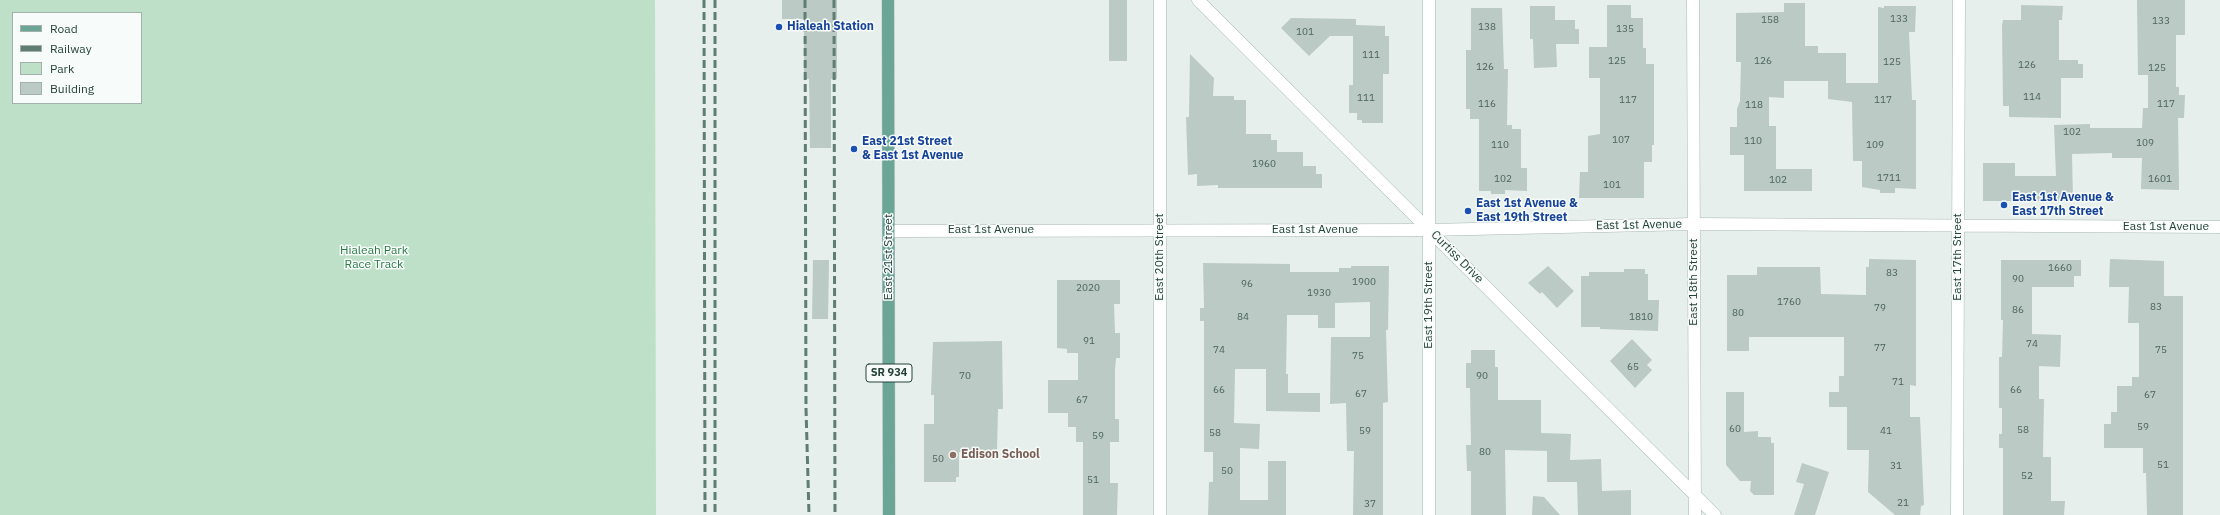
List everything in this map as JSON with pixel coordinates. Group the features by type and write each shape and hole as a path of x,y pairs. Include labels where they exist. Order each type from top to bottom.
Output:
{"main road":[{"name":"East 21st Street","path":"888,0 889,515"}],"street":[{"name":"East 20th Street","path":"1160,0 1160,515"},
{"name":"Curtiss Drive","path":"1198,0 1715,515"},
{"name":"East 19th Street","path":"1429,0 1429,515"},
{"name":"East 18th Street","path":"1693,0 1695,515"},
{"name":"East 17th Street","path":"1957,515 1959,0"},
{"name":"East 1st Avenue","path":"889,231 1160,229 1429,230 1693,224 2220,227"}],"green space":[{"name":"Hialeah Park Race Track","path":"0,0 655,0 656,515 0,515"}],"building":[{"path":"782,0 837,0 837,79 831,79 831,148 810,148 809,79 804,79 804,19 782,19"},
{"path":"1109,0 1127,0 1127,61 1109,61"},
{"path":"2137,0 2185,0 2185,35 2176,35 2176,87 2179,87 2179,95 2185,95 2184,118 2178,118 2179,190 2141,189 2142,158 2112,158 2112,153 2072,154 2073,201 1983,201 1983,163 2015,163 2015,176 2056,176 2054,125 2090,124 2090,128 2142,128 2143,108 2148,108 2148,75 2138,75"},
{"path":"1784,3 1805,3 1805,46 1818,46 1818,53 1846,53 1846,83 1878,83 1878,7 1916,6 1915,32 1909,32 1912,100 1916,100 1916,189 1895,188 1895,193 1880,193 1880,190 1862,187 1862,161 1853,161 1852,102 1828,99 1828,81 1784,81 1784,98 1769,97 1769,126 1776,126 1776,169 1812,169 1812,191 1744,191 1744,155 1730,155 1730,127 1737,127 1737,109 1740,101 1741,62 1736,62 1736,13 1784,12"},
{"path":"1607,5 1631,5 1631,18 1643,18 1643,48 1646,48 1646,64 1654,64 1654,145 1652,145 1652,162 1644,162 1644,198 1579,198 1580,172 1588,172 1588,136 1600,134 1600,78 1589,78 1589,47 1607,47"},
{"path":"2021,5 2063,6 2062,20 2059,20 2059,60 2078,60 2078,64 2083,64 2083,78 2061,78 2061,118 2009,117 2009,106 2003,106 2003,20 2021,20"},
{"path":"1530,6 1555,6 1555,20 1575,20 1575,29 1579,29 1579,44 1556,44 1557,67 1534,68 1533,39 1530,39"},
{"path":"1471,8 1502,8 1504,69 1508,69 1507,125 1512,125 1512,129 1521,129 1521,168 1527,168 1527,191 1505,190 1505,194 1491,194 1491,191 1479,191 1479,119 1470,119 1470,109 1466,109 1466,50 1471,50"},
{"path":"1291,18 1356,19 1356,25 1385,26 1385,36 1389,36 1389,74 1383,74 1383,123 1362,123 1362,120 1357,120 1357,113 1349,113 1349,85 1353,85 1353,36 1330,36 1309,56 1281,28"},
{"path":"1190,54 1214,78 1213,96 1234,96 1234,100 1246,100 1246,134 1271,134 1271,140 1277,140 1277,152 1303,152 1303,166 1316,166 1316,174 1322,174 1322,188 1218,188 1218,185 1197,186 1197,174 1188,175 1186,117 1189,117"},
{"path":"1869,259 1916,260 1916,386 1910,385 1910,417 1920,417 1924,505 1921,506 1920,515 1895,515 1868,492 1869,450 1847,450 1847,407 1829,407 1829,392 1839,392 1839,376 1844,376 1844,337 1749,337 1749,351 1727,351 1727,275 1757,275 1757,267 1820,267 1821,294 1866,295 1866,267 1869,267"},
{"path":"2110,259 2164,261 2164,296 2183,296 2183,515 2147,515 2146,473 2143,473 2143,448 2104,448 2104,424 2111,424 2111,412 2117,412 2117,386 2132,386 2132,377 2139,377 2139,323 2128,323 2129,287 2109,287"},
{"path":"813,260 829,260 828,319 812,319"},
{"path":"2001,260 2081,260 2081,276 2074,276 2074,287 2032,287 2032,334 2061,335 2060,367 2039,366 2039,399 2044,399 2043,457 2051,457 2051,501 2065,501 2064,515 2003,515 2003,448 1999,448 1999,434 2002,434 2002,408 1999,408 1999,357 2002,357 2003,320 2001,320"},
{"path":"1203,263 1290,264 1290,272 1339,272 1339,268 1351,268 1351,266 1389,266 1388,330 1386,330 1388,402 1383,403 1383,515 1353,515 1354,451 1347,451 1346,403 1330,404 1331,337 1370,337 1370,302 1335,303 1335,328 1318,328 1318,315 1287,315 1286,374 1288,374 1288,393 1320,393 1320,412 1266,411 1266,369 1235,369 1234,423 1260,424 1259,449 1240,448 1240,500 1268,500 1268,461 1286,461 1286,515 1208,515 1209,482 1213,482 1213,452 1204,452 1204,321 1200,321 1200,308 1204,308"},
{"path":"1548,266 1574,291 1557,308 1542,292 1540,294 1528,283"},
{"path":"1624,269 1645,269 1645,274 1648,274 1648,300 1659,300 1658,331 1581,327 1581,276 1589,276 1589,272 1624,272"},
{"path":"1057,280 1120,280 1120,304 1114,304 1115,333 1120,333 1120,358 1116,358 1115,370 1115,419 1119,419 1119,442 1110,442 1110,483 1118,483 1117,515 1083,515 1083,442 1076,442 1076,427 1068,427 1068,413 1048,413 1048,380 1078,380 1078,353 1067,353 1067,349 1057,348"},
{"path":"1632,339 1652,360 1647,365 1652,370 1635,388 1610,361"},
{"path":"1002,341 1003,409 998,409 997,452 959,452 959,477 956,477 956,482 924,482 924,424 934,424 934,395 931,395 933,342"},
{"path":"1471,350 1495,350 1495,367 1498,367 1498,400 1541,400 1541,433 1571,434 1570,460 1601,459 1602,491 1631,490 1631,515 1578,515 1577,482 1547,482 1547,451 1505,450 1506,515 1471,515 1471,471 1467,471 1466,445 1471,445 1470,388 1466,388 1466,363 1471,363"},
{"path":"1726,392 1744,392 1744,432 1758,431 1758,437 1771,437 1771,443 1774,443 1774,495 1754,495 1750,491 1751,481 1740,481 1726,465"},
{"path":"1802,463 1829,472 1815,515 1794,515 1804,484 1796,482"},
{"path":"1533,496 1544,497 1560,515 1532,515"}],"railway":[{"path":"704,0 705,515"},
{"path":"715,0 715,515"},
{"path":"805,0 806,408 809,515"},
{"path":"834,0 835,515"}],"place":[{"name":"Hialeah Station","path":"779,27"},
{"name":"East 21st Street & East 1st Avenue","path":"854,149"},
{"name":"East 1st Avenue & East 17th Street","path":"2004,205"},
{"name":"East 1st Avenue & East 19th Street","path":"1468,211"},
{"name":"Edison School","path":"953,455"}]}
